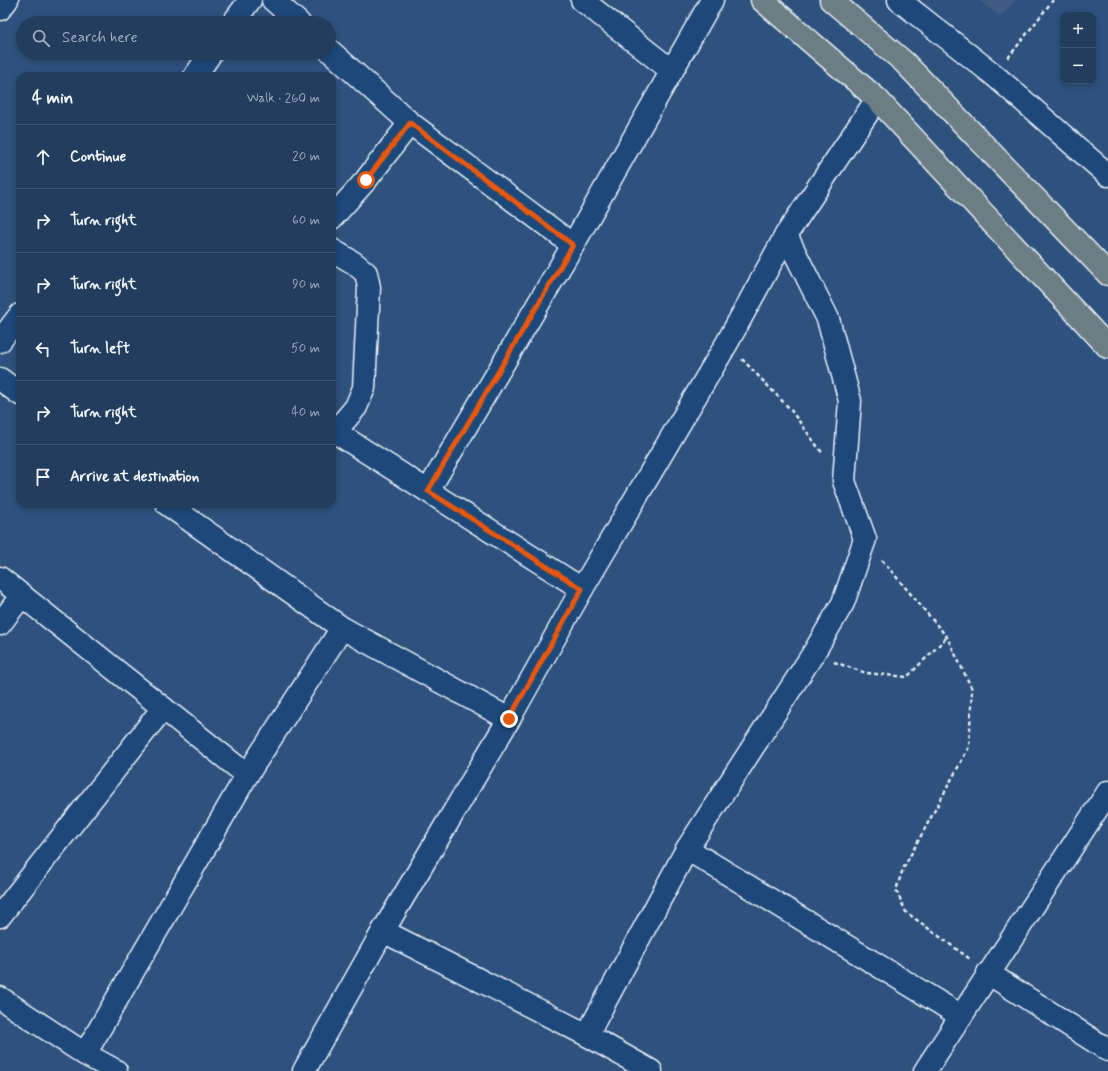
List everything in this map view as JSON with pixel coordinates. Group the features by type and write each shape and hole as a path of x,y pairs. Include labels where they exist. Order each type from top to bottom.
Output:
{"main road":[{"path":"762,0 878,99 1108,347"},
{"path":"831,0 904,62 1108,274"}],"street":[{"path":"0,9 7,0"},
{"path":"238,16 250,0"},
{"path":"273,0 290,16"},
{"path":"582,0 672,71"},
{"path":"428,491 573,245 712,0"},
{"path":"899,0 994,75 1108,175"},
{"path":"336,56 410,123 573,245"},
{"path":"198,72 207,60"},
{"path":"304,1071 383,930 509,719 582,589 726,343 786,235 878,99"},
{"path":"336,214 366,180 410,123"},
{"path":"588,1035 687,849 813,654 843,603 865,539 844,481 850,401 828,319 786,235"},
{"path":"336,252 354,263 366,273 369,287 364,388 356,407 336,429"},
{"path":"0,341 16,320"},
{"path":"0,379 16,391"},
{"path":"336,432 582,589"},
{"path":"173,508 342,628 509,719"},
{"path":"0,578 247,775"},
{"path":"0,624 22,596"},
{"path":"85,1054 247,775 342,628"},
{"path":"0,916 163,708"},
{"path":"924,1071 1108,792"},
{"path":"687,849 961,1016"},
{"path":"383,930 588,1035 649,1071"},
{"path":"988,973 1108,1050"},
{"path":"0,998 85,1054 116,1071"}],"path":[{"path":"994,75 1053,0"},
{"path":"726,343 790,409 844,481"},
{"path":"865,539 947,636 972,689 969,747 903,869 896,890 906,912 988,973"},
{"path":"813,654 866,672 908,677 947,636"}],"shaded area":[{"path":"978,0 1016,0 1000,17"}],"route":[{"path":"366,180 410,123 573,245 428,491 582,589 509,719"}]}
